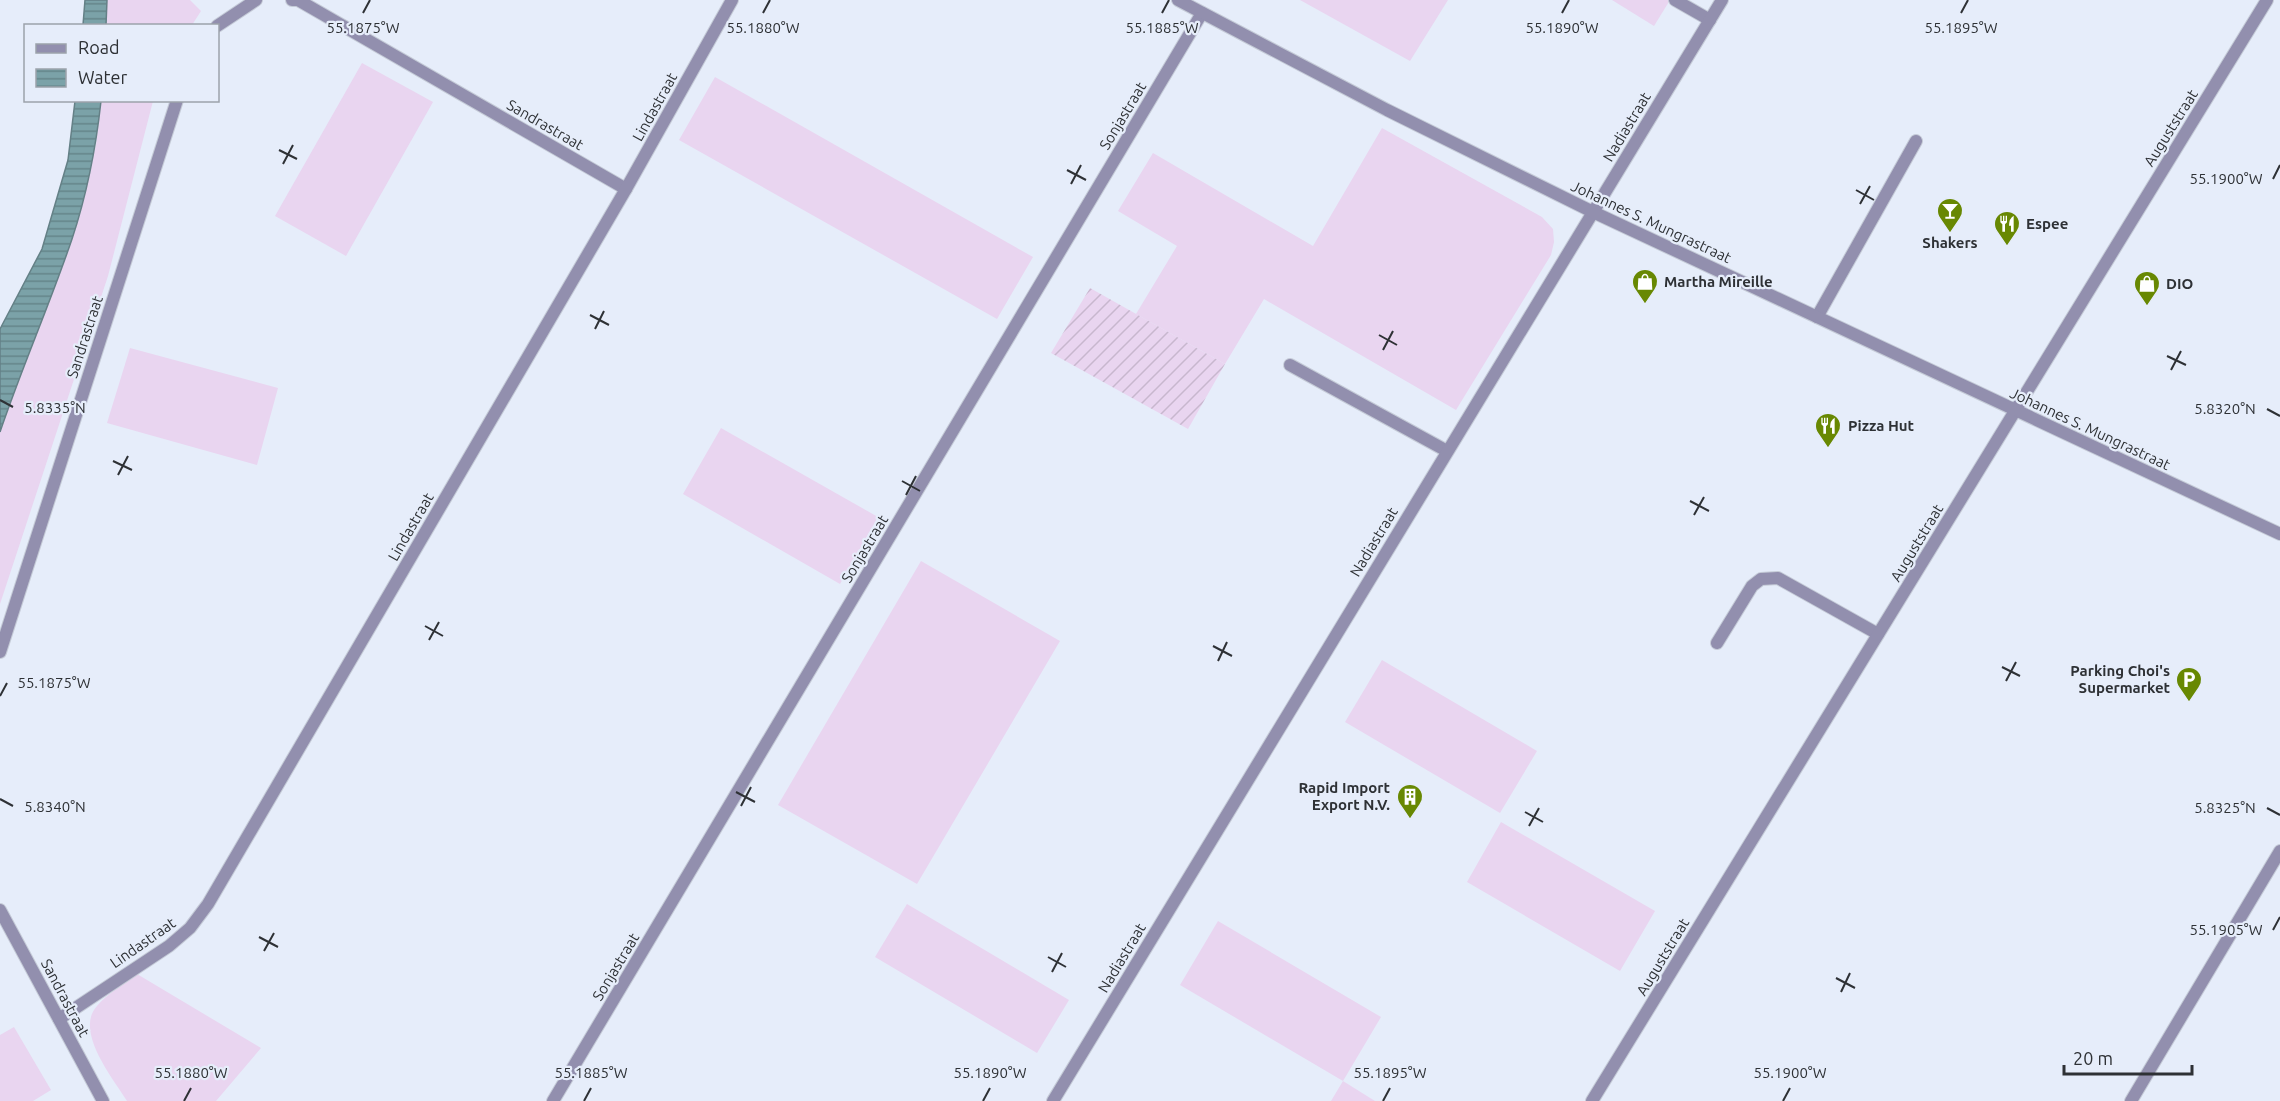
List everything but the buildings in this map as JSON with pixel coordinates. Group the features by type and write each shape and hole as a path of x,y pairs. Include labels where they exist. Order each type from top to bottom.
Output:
{"street":[{"path":"219,25 256,0"},
{"name":"Sandrastraat","path":"292,0 298,0 626,189"},
{"name":"Lindastraat","path":"59,1019 169,946 190,928 208,904 626,189 732,0"},
{"name":"Johannes S. Mungrastraat","path":"1178,0 1387,110 1593,212 2280,534"},
{"path":"1675,0 1710,20"},
{"name":"Nadiastraat","path":"1053,1101 1722,0"},
{"name":"Auguststraat","path":"1592,1101 2267,0"},
{"name":"Sonjastraat","path":"554,1101 1202,13"},
{"name":"Sandrastraat","path":"0,652 176,102"},
{"path":"1817,317 1916,141"},
{"path":"1290,365 1447,451"},
{"path":"1717,643 1752,586 1761,579 1778,578 1878,634"},
{"path":"2131,1101 2280,852"},
{"name":"Sandrastraat","path":"0,910 103,1101"}],"shaded area":[{"path":"107,0 190,0 201,11 193,24 106,24"},
{"path":"1300,0 1448,0 1410,61"},
{"path":"1612,0 1670,0 1654,26"},
{"path":"362,63 433,102 346,256 275,216"},
{"path":"715,77 1033,257 997,319 679,140"},
{"path":"101,102 153,102 108,276 0,604 0,432 72,238 96,145"},
{"path":"1382,128 1542,217 1553,229 1554,242 1551,255 1456,410 1264,299 1225,364 1136,314 1177,246 1118,211 1153,153 1313,246"},
{"path":"1090,288 1225,364 1188,429 1051,353"},
{"path":"130,348 278,388 257,465 107,423"},
{"path":"721,428 878,517 840,584 683,494"},
{"path":"921,561 1060,641 917,884 778,805"},
{"path":"1382,660 1537,751 1500,813 1345,722"},
{"path":"1501,822 1655,911 1620,971 1467,882"},
{"path":"907,904 1069,1000 1037,1053 875,957"},
{"path":"1218,921 1381,1017 1343,1081 1180,985"},
{"path":"137,974 261,1048 216,1101 127,1101 105,1067 93,1041 90,1028 91,1016 106,997"},
{"path":"14,1027 51,1090 33,1101 0,1101 0,1035"},
{"path":"1343,1081 1375,1101 1331,1101"}],"water":[{"path":"85,0 107,0 106,24 83,24"},
{"path":"75,102 101,102 94,153 77,222 0,432 0,329 42,249 68,160"}],"place":[{"name":"Shakers","path":"1950,234"},
{"name":"Espee","path":"2007,247"},
{"name":"Martha Mireille","path":"1645,305"},
{"name":"DIO","path":"2147,307"},
{"name":"Pizza Hut","path":"1828,449"},
{"name":"Parking Choi's Supermarket","path":"2189,703"},
{"name":"Rapid Import Export N.V.","path":"1410,820"}]}
